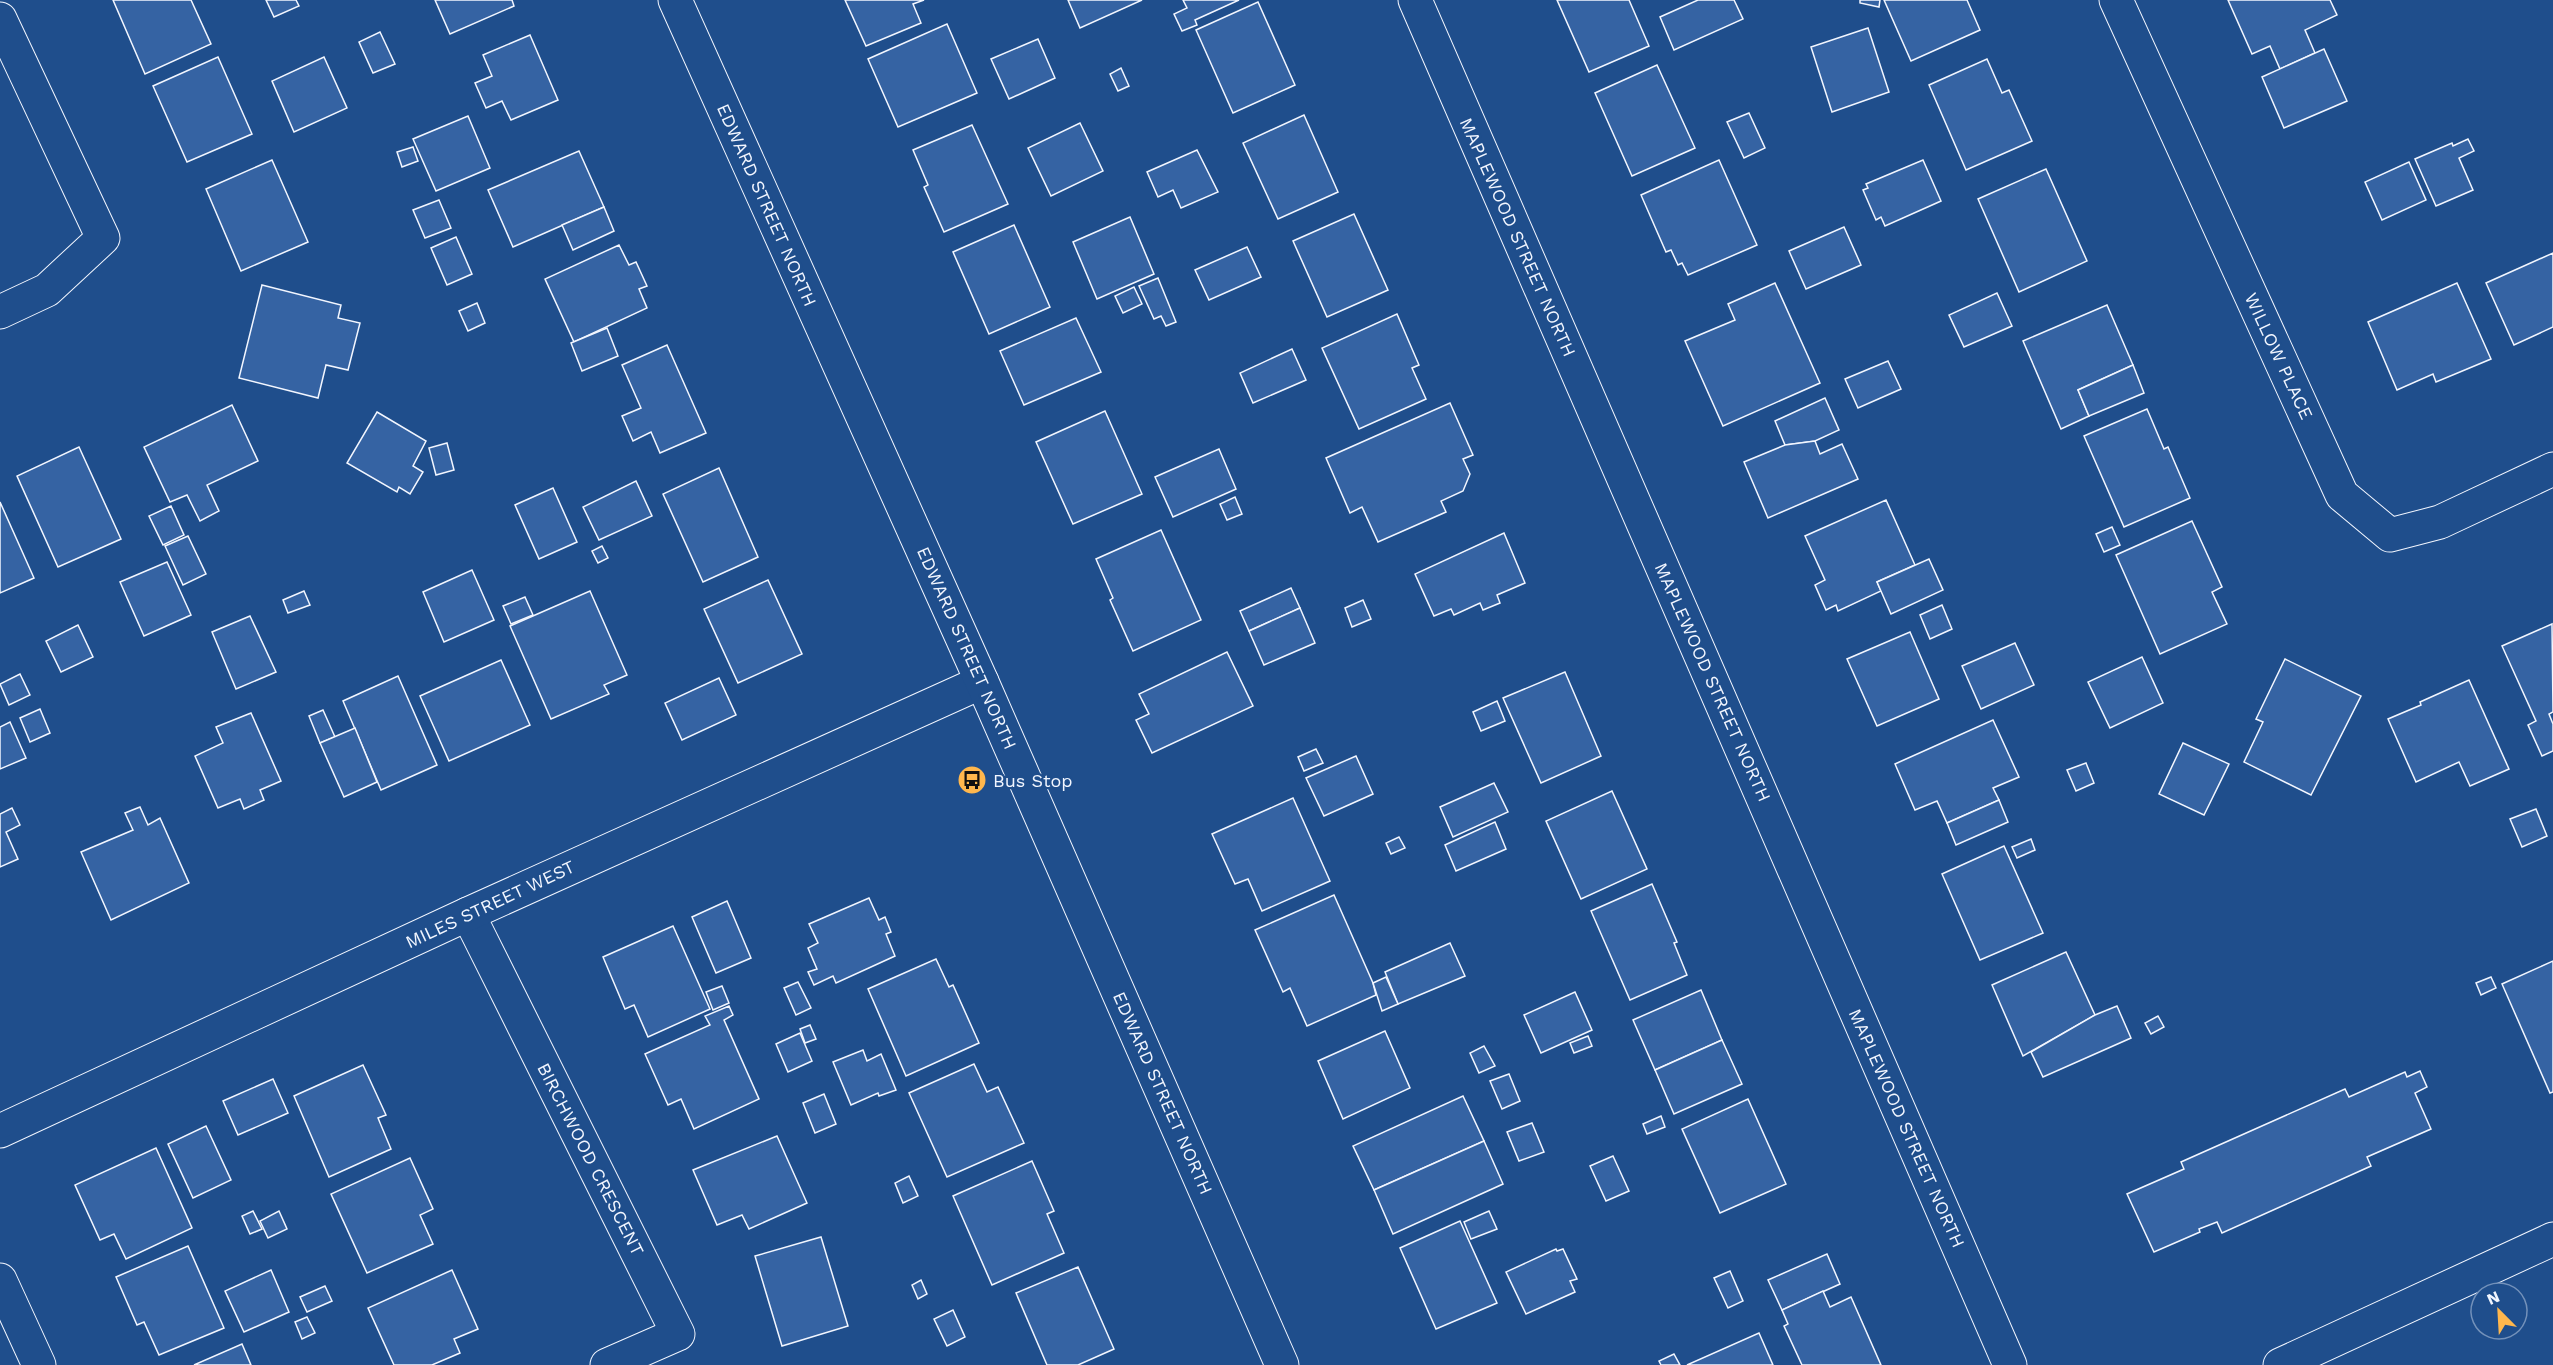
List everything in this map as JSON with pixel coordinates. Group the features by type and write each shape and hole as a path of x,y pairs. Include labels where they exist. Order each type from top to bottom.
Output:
{"street":[{"name":"EDWARD STREET NORTH","path":"675,0 982,682 1282,1365"},
{"name":"MAPLEWOOD STREET NORTH","path":"1415,0 2010,1365"},
{"name":"WILLOW PLACE","path":"2116,0 2342,495 2390,535 2440,522 2553,469"},
{"path":"0,19 103,238 47,290 0,312"},
{"name":"MILES STREET WEST","path":"0,1131 468,914 982,682"},
{"name":"BIRCHWOOD CRESCENT","path":"468,914 678,1334 607,1365"},
{"path":"2280,1365 2553,1239"},
{"path":"0,1280 39,1365"}],"building":[{"path":"113,0 191,0 211,44 145,74"},
{"path":"266,0 296,0 299,6 274,17"},
{"path":"435,0 512,0 514,6 450,34"},
{"path":"845,0 924,0 913,4 921,23 866,46"},
{"path":"1068,0 1142,0 1080,28"},
{"path":"1183,0 1239,0 1195,20 1197,25 1182,31 1174,14 1187,8"},
{"path":"1557,0 1629,0 1649,46 1589,72"},
{"path":"1698,0 1734,0 1743,19 1674,50 1660,17"},
{"path":"1860,0 1880,0 1879,7 1860,3"},
{"path":"1884,0 1967,0 1980,30 1911,61"},
{"path":"2228,0 2330,0 2337,15 2305,30 2315,53 2280,69 2270,46 2252,54"},
{"path":"1258,2 1295,85 1233,113 1196,30"},
{"path":"947,24 977,93 898,127 868,59"},
{"path":"1868,28 1889,92 1832,112 1811,47"},
{"path":"380,32 395,64 373,73 359,42"},
{"path":"530,35 558,100 511,120 502,101 486,108 475,83 492,76 483,55"},
{"path":"1038,39 1055,78 1009,99 991,59"},
{"path":"2324,49 2347,101 2284,128 2262,77"},
{"path":"218,57 252,134 187,162 153,86"},
{"path":"324,57 347,108 294,132 272,81"},
{"path":"1987,59 2002,93 2009,90 2032,141 1966,170 1929,85"},
{"path":"1657,65 1695,148 1632,176 1595,93"},
{"path":"1121,68 1129,86 1118,91 1110,74"},
{"path":"1749,113 1765,148 1744,158 1727,122"},
{"path":"1304,115 1338,192 1278,219 1243,143"},
{"path":"468,116 490,168 436,191 413,139"},
{"path":"1080,123 1103,171 1051,196 1028,148"},
{"path":"972,125 1008,204 944,232 924,187 928,185 913,150"},
{"path":"2468,139 2474,151 2459,158 2473,190 2436,206 2415,159 2452,143 2453,146"},
{"path":"413,147 418,161 402,167 397,152"},
{"path":"1197,150 1218,192 1181,208 1173,190 1158,197 1147,172"},
{"path":"579,151 604,207 513,247 488,190"},
{"path":"272,160 308,242 241,271 206,189"},
{"path":"1719,160 1757,245 1688,275 1682,263 1678,265 1671,250 1666,252 1641,195"},
{"path":"1923,160 1941,201 1885,226 1881,217 1876,220 1863,190 1868,188 1866,184"},
{"path":"2409,162 2426,200 2382,220 2365,182"},
{"path":"2046,169 2087,261 2019,292 1978,199"},
{"path":"439,200 451,228 425,238 413,210"},
{"path":"604,207 614,231 573,250 562,225"},
{"path":"1354,214 1388,290 1327,317 1293,241"},
{"path":"1130,217 1154,274 1097,299 1073,242"},
{"path":"1014,225 1050,307 989,334 953,252"},
{"path":"1844,227 1861,265 1806,289 1789,251"},
{"path":"456,237 472,274 447,285 431,248"},
{"path":"619,245 629,265 636,262 647,286 639,289 647,308 574,342 545,279"},
{"path":"1247,247 1261,277 1209,300 1195,270"},
{"path":"2553,253 2553,327 2514,345 2486,283"},
{"path":"1158,278 1176,322 1166,326 1161,316 1154,319 1139,286"},
{"path":"1775,283 1820,383 1723,426 1685,341 1735,320 1728,304"},
{"path":"2457,283 2491,359 2436,382 2433,374 2397,390 2368,322"},
{"path":"262,285 341,305 338,318 360,323 348,370 326,365 318,398 239,378"},
{"path":"1134,287 1142,304 1123,313 1115,296"},
{"path":"1997,293 2012,326 1964,347 1949,315"},
{"path":"477,303 485,323 468,331 459,311"},
{"path":"2107,305 2133,365 2078,390 2089,416 2061,429 2023,341"},
{"path":"1397,314 1419,365 1412,368 1426,399 1359,429 1322,348"},
{"path":"1076,318 1101,372 1024,405 1000,351"},
{"path":"607,328 618,356 582,371 571,343"},
{"path":"667,345 706,433 660,453 651,432 633,441 622,416 641,408 622,365"},
{"path":"1292,349 1306,380 1253,403 1240,373"},
{"path":"1888,361 1901,389 1858,408 1845,379"},
{"path":"2133,365 2144,393 2089,416 2078,390"},
{"path":"1825,398 1839,430 1815,441 1785,445 1775,421"},
{"path":"1450,403 1473,455 1463,459 1470,474 1463,491 1441,501 1446,512 1378,542 1362,507 1350,513 1326,458"},
{"path":"232,405 258,461 207,485 219,511 200,521 187,495 170,502 144,447"},
{"path":"2147,409 2164,449 2168,447 2190,498 2124,527 2084,436"},
{"path":"1105,411 1142,494 1073,524 1036,442"},
{"path":"377,412 426,441 413,466 423,472 410,494 399,487 397,492 347,463"},
{"path":"1815,441 1820,454 1842,444 1858,479 1768,518 1744,462 1785,445"},
{"path":"447,443 454,470 436,475 429,448"},
{"path":"79,447 121,539 58,567 17,476"},
{"path":"1219,449 1236,489 1173,517 1155,477"},
{"path":"719,468 758,557 703,582 663,494"},
{"path":"636,481 652,516 599,540 583,507"},
{"path":"553,488 577,542 539,559 515,505"},
{"path":"1235,497 1242,514 1227,520 1220,504"},
{"path":"1886,500 1915,565 1877,582 1881,591 1838,611 1836,605 1826,610 1815,585 1825,580 1805,536"},
{"path":"0,502 34,578 0,593"},
{"path":"171,506 184,535 163,545 149,516"},
{"path":"2192,521 2222,587 2212,592 2227,624 2160,654 2116,555"},
{"path":"2112,527 2120,545 2104,552 2096,534"},
{"path":"1161,530 1201,620 1133,651 1110,600 1113,598 1096,559"},
{"path":"1504,533 1525,583 1497,595 1500,603 1483,610 1480,603 1454,615 1451,609 1434,616 1415,574"},
{"path":"188,536 206,574 183,585 165,546"},
{"path":"602,546 608,558 598,563 592,551"},
{"path":"1929,559 1943,590 1891,614 1877,582"},
{"path":"167,562 191,615 144,636 120,582"},
{"path":"472,570 494,620 444,642 423,592"},
{"path":"768,580 802,654 738,683 704,609"},
{"path":"1291,588 1300,608 1249,631 1240,611"},
{"path":"304,591 310,605 288,613 283,600"},
{"path":"590,591 627,675 604,685 609,694 551,719 510,626"},
{"path":"525,597 533,615 511,624 503,606"},
{"path":"1363,600 1371,619 1352,627 1345,608"},
{"path":"1942,605 1952,629 1930,639 1920,615"},
{"path":"1300,608 1315,643 1264,665 1249,631"},
{"path":"250,616 276,672 236,689 212,632"},
{"path":"2552,624 2553,712 2549,714 2553,724 2553,751 2542,756 2528,725 2536,721 2502,646"},
{"path":"78,625 93,657 61,672 46,641"},
{"path":"1910,632 1939,699 1877,726 1847,659"},
{"path":"2015,643 2034,685 1981,709 1962,666"},
{"path":"1227,652 1253,706 1152,753 1136,720 1149,714 1139,694"},
{"path":"2142,657 2163,703 2110,728 2088,682"},
{"path":"2285,659 2361,696 2311,795 2244,762 2263,722 2256,719"},
{"path":"501,660 530,725 449,761 420,696"},
{"path":"1565,672 1601,756 1541,783 1503,698"},
{"path":"20,674 30,695 9,705 0,684"},
{"path":"398,676 437,765 381,790 343,701"},
{"path":"719,678 736,715 682,740 665,703"},
{"path":"2469,680 2509,769 2470,786 2459,762 2416,782 2388,719"},
{"path":"1497,701 1505,721 1481,731 1473,712"},
{"path":"40,709 50,733 30,742 20,718"},
{"path":"323,710 335,737 320,743 309,716"},
{"path":"251,713 281,781 260,790 264,800 244,809 240,799 218,808 195,756 223,743 216,727"},
{"path":"1993,720 2019,777 1993,788 1999,800 1947,823 1937,801 1915,810 1895,764"},
{"path":"10,722 26,758 0,769 0,727"},
{"path":"355,728 377,782 344,797 320,743"},
{"path":"2183,743 2229,764 2204,815 2159,794"},
{"path":"1316,749 1323,763 1304,771 1298,757"},
{"path":"1356,756 1373,794 1324,816 1306,778"},
{"path":"2086,763 2094,783 2076,791 2067,770"},
{"path":"1494,783 1508,812 1453,837 1440,807"},
{"path":"1612,791 1647,869 1581,899 1546,821"},
{"path":"1293,798 1330,881 1262,911 1248,879 1235,884 1212,834"},
{"path":"1999,800 2008,822 1956,845 1947,823"},
{"path":"140,807 148,825 160,818 189,883 111,920 81,852 133,830 125,813"},
{"path":"12,808 20,825 6,832 18,859 0,867 0,814"},
{"path":"2536,809 2547,836 2522,847 2510,819"},
{"path":"1495,822 1506,849 1456,871 1445,845"},
{"path":"1399,837 1405,848 1391,854 1386,843"},
{"path":"2031,839 2035,850 2017,858 2012,847"},
{"path":"2004,846 2043,933 1980,960 1942,874"},
{"path":"1652,884 1677,942 1674,943 1687,975 1630,1000 1591,911"},
{"path":"1334,895 1373,983 1376,995 1307,1026 1290,988 1283,992 1255,930"},
{"path":"869,898 879,920 885,917 891,932 886,934 895,956 836,983 833,976 814,985 808,972 817,969 808,948 818,943 809,924"},
{"path":"727,901 751,958 716,973 692,917"},
{"path":"673,926 710,1009 648,1037 634,1005 625,1009 603,957"},
{"path":"1450,943 1465,976 1398,1004 1385,972"},
{"path":"2066,952 2095,1015 2023,1056 1992,985"},
{"path":"936,959 949,987 953,985 979,1043 906,1076 868,989"},
{"path":"2553,961 2553,1092 2550,1093 2502,984"},
{"path":"1386,977 1398,1004 1382,1011 1373,983"},
{"path":"2491,977 2496,988 2481,995 2476,983"},
{"path":"798,982 811,1008 796,1015 784,988"},
{"path":"722,986 729,1003 713,1010 706,992"},
{"path":"1701,990 1722,1040 1655,1070 1633,1020"},
{"path":"1575,992 1592,1030 1541,1053 1524,1015"},
{"path":"729,1006 733,1015 724,1020 759,1099 694,1129 681,1099 668,1105 645,1054 710,1025 705,1016"},
{"path":"2117,1006 2131,1038 2043,1077 2031,1052 2095,1015"},
{"path":"2158,1016 2164,1027 2151,1034 2145,1023"},
{"path":"810,1025 816,1039 805,1043 800,1029"},
{"path":"1385,1031 1410,1088 1343,1119 1318,1061"},
{"path":"800,1033 812,1061 788,1072 776,1044"},
{"path":"1588,1036 1592,1046 1574,1053 1570,1043"},
{"path":"1722,1040 1742,1084 1674,1114 1655,1070"},
{"path":"1484,1046 1495,1066 1479,1073 1470,1053"},
{"path":"863,1050 867,1061 881,1054 896,1090 879,1096 878,1093 851,1105 833,1062"},
{"path":"974,1064 987,1092 998,1087 1024,1143 947,1177 909,1093"},
{"path":"363,1065 386,1115 378,1118 391,1149 329,1177 294,1096"},
{"path":"2420,1071 2427,1087 2415,1093 2431,1129 2367,1157 2371,1166 2222,1233 2217,1222 2154,1252 2127,1194 2184,1169 2181,1162 2345,1089 2349,1097 2405,1072 2407,1077"},
{"path":"1509,1074 1520,1101 1502,1109 1490,1081"},
{"path":"273,1079 288,1113 238,1135 223,1101"},
{"path":"824,1094 836,1124 815,1133 803,1103"},
{"path":"1463,1096 1484,1141 1374,1190 1353,1146"},
{"path":"1748,1099 1786,1184 1720,1213 1682,1129"},
{"path":"1661,1116 1665,1127 1647,1134 1643,1124"},
{"path":"1532,1123 1544,1152 1519,1161 1507,1132"},
{"path":"206,1126 231,1180 193,1198 168,1144"},
{"path":"777,1136 807,1203 749,1229 742,1215 717,1225 693,1170"},
{"path":"1484,1141 1503,1184 1393,1234 1374,1190"},
{"path":"156,1148 192,1228 126,1259 114,1234 100,1240 75,1185"},
{"path":"1613,1156 1629,1191 1606,1201 1590,1166"},
{"path":"410,1158 433,1209 420,1215 433,1244 367,1273 331,1194"},
{"path":"1032,1161 1054,1211 1047,1214 1064,1253 992,1285 953,1196"},
{"path":"909,1176 918,1196 903,1203 895,1183"},
{"path":"253,1211 262,1229 250,1234 242,1216"},
{"path":"279,1211 287,1229 268,1238 260,1221"},
{"path":"1489,1211 1497,1229 1471,1239 1464,1222"},
{"path":"1460,1221 1497,1303 1436,1329 1400,1248"},
{"path":"821,1237 848,1326 782,1346 755,1256"},
{"path":"188,1246 224,1328 159,1355 144,1322 137,1325 116,1277"},
{"path":"1556,1249 1557,1251 1563,1249 1577,1279 1570,1281 1575,1292 1526,1314 1506,1272"},
{"path":"1827,1254 1840,1284 1782,1310 1768,1280"},
{"path":"1078,1267 1114,1349 1078,1365 1047,1365 1016,1293"},
{"path":"271,1270 289,1312 244,1332 225,1291"},
{"path":"452,1270 478,1329 454,1339 460,1353 432,1365 394,1365 368,1308"},
{"path":"1730,1271 1743,1301 1728,1308 1714,1278"},
{"path":"921,1280 927,1294 918,1299 912,1285"},
{"path":"325,1286 332,1301 307,1312 300,1297"},
{"path":"1823,1291 1830,1307 1851,1297 1881,1365 1802,1365 1784,1326 1788,1324 1782,1310"},
{"path":"953,1310 965,1337 947,1346 934,1319"},
{"path":"307,1317 315,1333 302,1339 295,1322"},
{"path":"1759,1333 1773,1365 1687,1365"},
{"path":"242,1344 251,1365 194,1365"},
{"path":"1674,1354 1680,1365 1661,1365 1659,1361"}],"place":[{"name":"Bus Stop","path":"972,780"}]}
